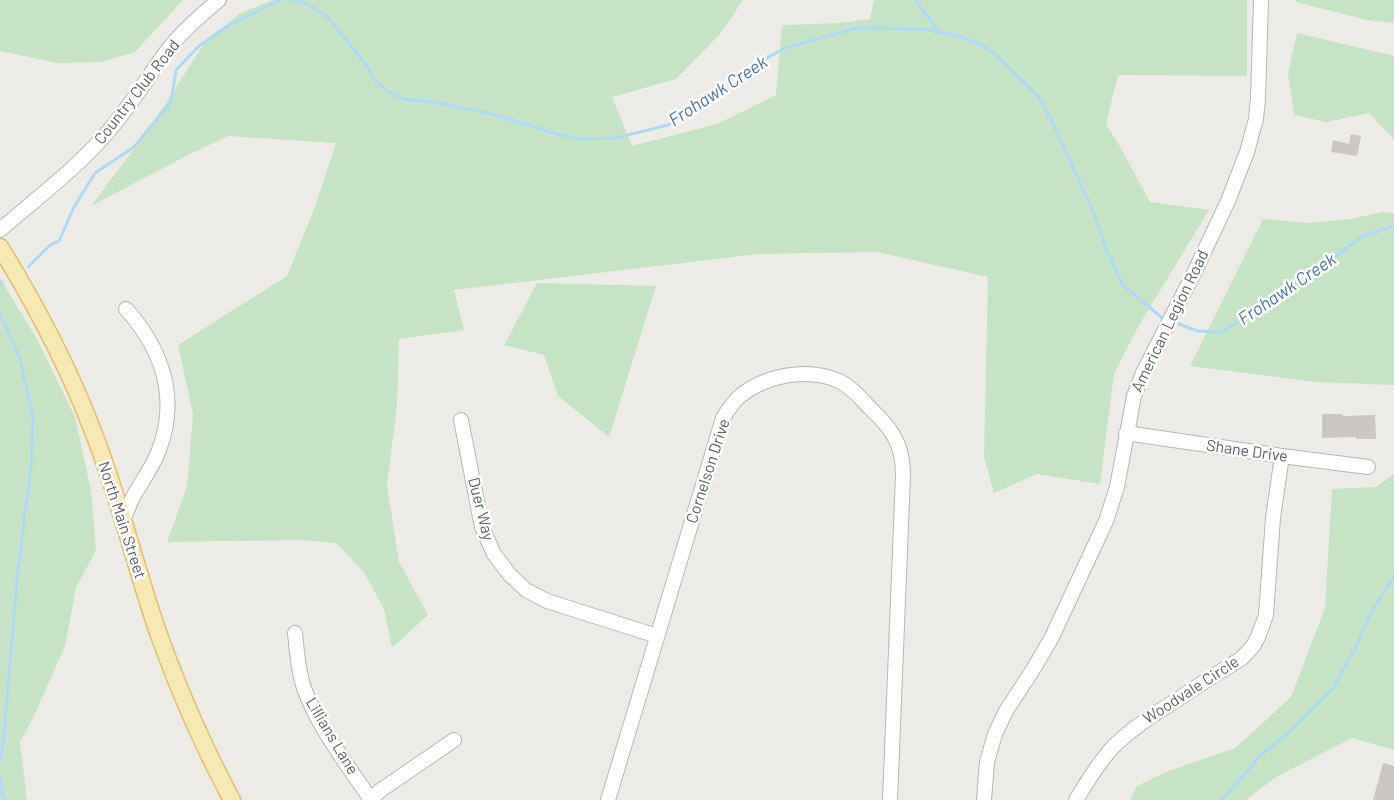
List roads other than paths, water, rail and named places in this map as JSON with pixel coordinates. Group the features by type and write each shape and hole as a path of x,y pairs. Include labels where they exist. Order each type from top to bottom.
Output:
{"main road":[{"name":"North Main Street","path":"0,247 44,322 71,377 95,436 159,635 227,799"}],"street":[{"name":"Country Club Road","path":"0,230 76,165 99,141 126,109 168,50 219,0"},
{"name":"American Legion Road","path":"984,800 987,762 995,734 1006,711 1052,637 1106,521 1117,487 1134,396 1143,373 1228,201 1247,152 1256,120 1258,99 1261,0"},
{"path":"123,520 159,450 166,425 168,402 165,379 158,357 126,309"},
{"name":"Cornelson Drive","path":"608,800 719,426 738,397 750,389 768,380 803,374 829,377 852,390 891,430 899,446 903,465 890,800"},
{"name":"Duer Way","path":"461,420 482,527 494,554 510,575 526,590 547,601 657,636"},
{"name":"Shane Drive","path":"1126,433 1368,467"},
{"name":"Woodvale Circle","path":"1076,800 1102,760 1125,736 1147,718 1242,658 1253,646 1266,615 1273,518 1282,456"},
{"name":"Lillians Lane","path":"295,633 300,672 310,704 371,799"},
{"path":"371,799 454,740"}],"waterway":[{"name":"Frohawk Creek","path":"28,267 50,245 59,241 74,207 95,173 134,147 171,102 176,70 199,46 226,27 280,0"},
{"name":"Frohawk Creek","path":"291,0 305,3 326,15 367,66 374,79 387,91 404,99 488,113 580,139 616,138 668,125 742,72 785,48 857,28 924,29 978,43 994,53 1038,96 1052,121 1096,218 1107,252 1123,285 1165,319"},
{"path":"915,0 938,30"},
{"name":"Frohawk Creek","path":"1174,322 1197,331 1221,332 1304,279 1363,236 1394,226"},
{"path":"0,313 20,359 33,417 31,466 18,570 0,760"},
{"path":"1222,800 1260,756 1288,733 1332,689 1355,649 1369,616 1394,576"},
{"path":"0,776 4,800"}]}
